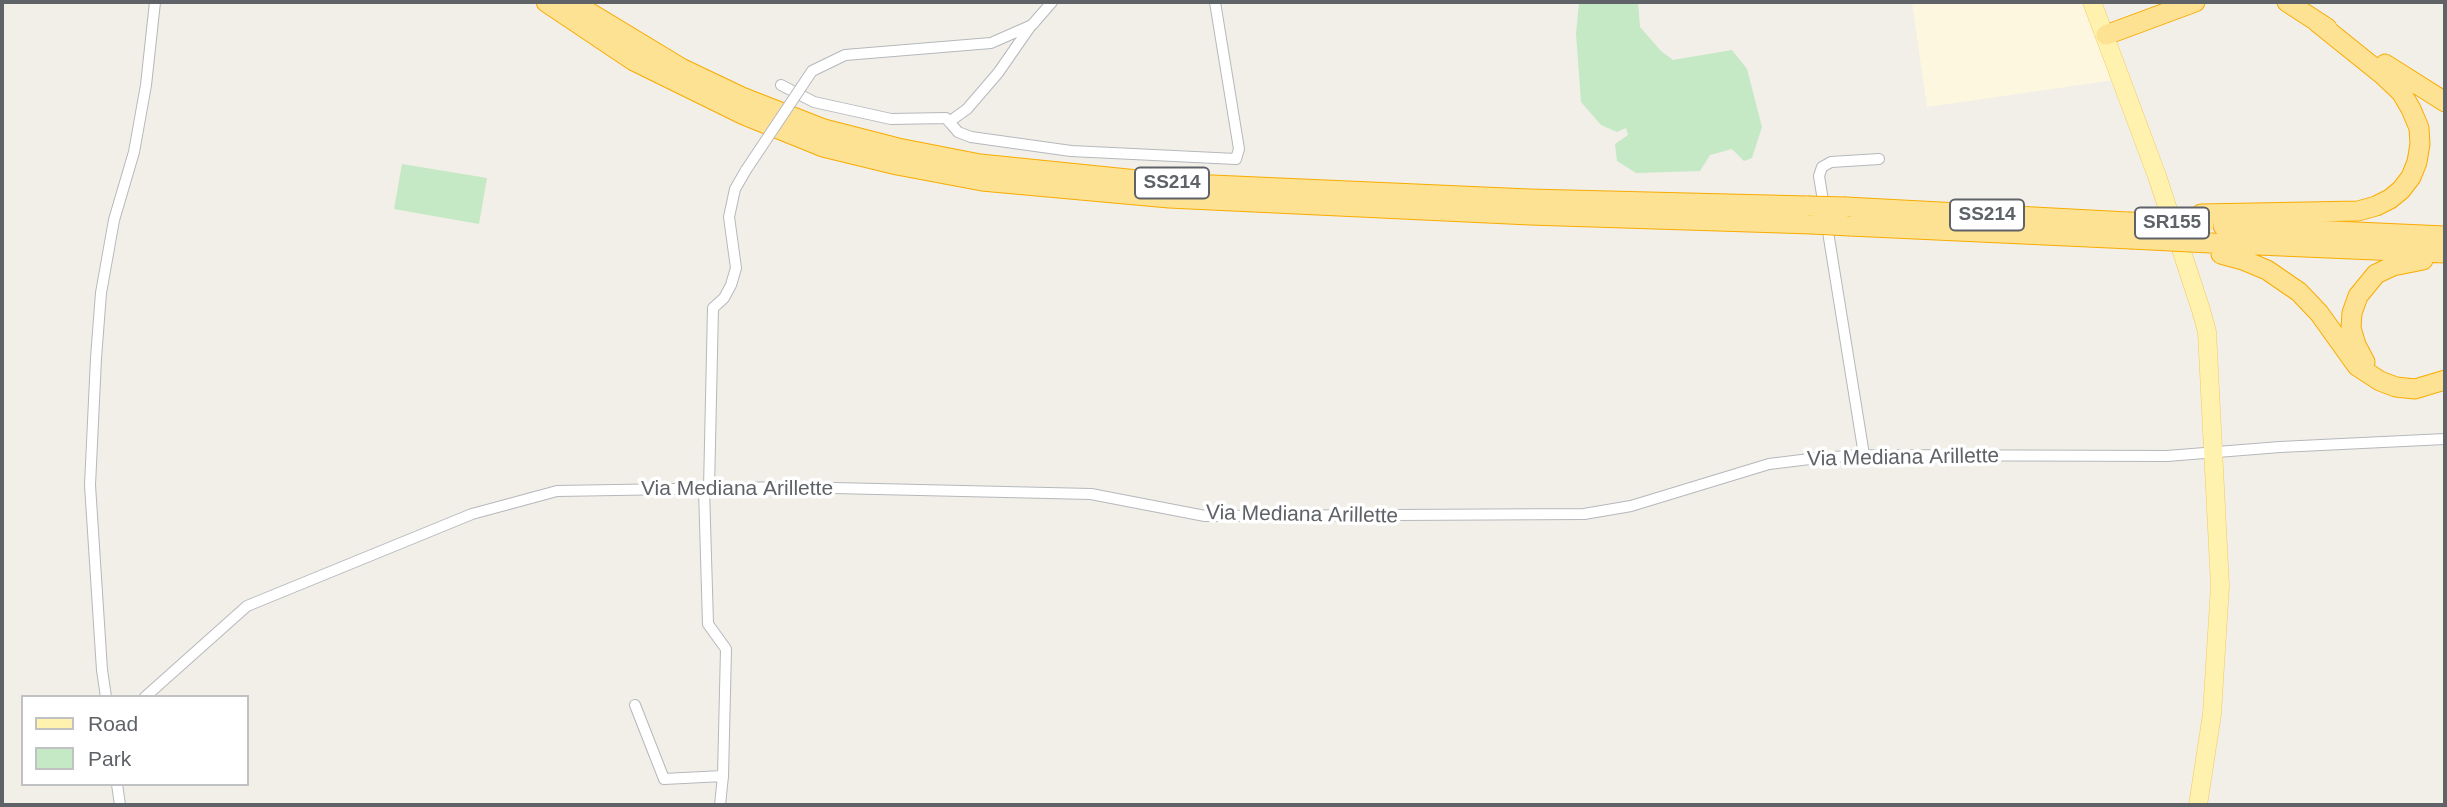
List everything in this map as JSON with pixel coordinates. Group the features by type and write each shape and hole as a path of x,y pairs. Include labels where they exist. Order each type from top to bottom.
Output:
{"highway":[{"name":"SS214","path":"546,2 634,61 744,115 823,147 970,179 1169,198 1530,215 1810,215 2209,234 2445,236"},
{"name":"SS214","path":"572,2 681,68 742,97 824,129 898,148 980,164 1167,183 1810,215"},
{"path":"2106,36 2195,2"},
{"path":"2287,2 2445,102"},
{"path":"2159,232 2175,249 2209,234 2358,211 2390,199 2411,177 2420,144 2418,128 2401,92 2317,22"},
{"path":"2409,80 2445,109"},
{"name":"SS214","path":"2209,234 2445,254"},
{"path":"2209,234 2243,260 2267,270 2299,292 2319,313 2357,366 2380,381 2396,387 2415,389 2445,380"},
{"path":"2366,370 2351,328 2352,313 2358,296 2376,274 2393,266 2445,254"}],"main road":[{"name":"SR155","path":"2092,2 2157,176 2207,332 2220,586 2212,714 2198,805"}],"street":[{"path":"106,695 90,485 96,359 101,293 114,220 134,152 146,85 155,2"},
{"path":"949,122 967,109 983,91 1031,25 1052,2"},
{"path":"781,85 814,102 891,119 946,118 958,132 971,136 1060,150 1236,159 1239,149 1214,2"},
{"path":"720,805 726,649 708,624 707,489 713,308 724,298 736,268 729,217 735,189 812,71 845,55 991,43 1031,25"},
{"path":"1864,455 1819,176 1822,167 1831,162 1879,159"},
{"name":"Via Mediana Arillette","path":"147,695 247,606 472,514 557,491 804,488 1091,494 1205,516 1584,514 1631,506 1769,464 1864,455 2167,456 2445,439"},
{"path":"635,705 664,779 723,776"},
{"path":"117,786 120,805"}],"shaded area":[{"path":"1912,2 2084,2 2114,80 1927,107"}],"green space":[{"path":"1579,2 1638,2 1640,27 1661,51 1673,60 1732,50 1747,69 1762,127 1752,158 1744,161 1732,149 1710,155 1700,171 1636,173 1617,161 1615,144 1628,135 1626,128 1617,132 1601,125 1581,102 1576,34"},
{"path":"402,164 487,178 479,224 394,209"}]}
